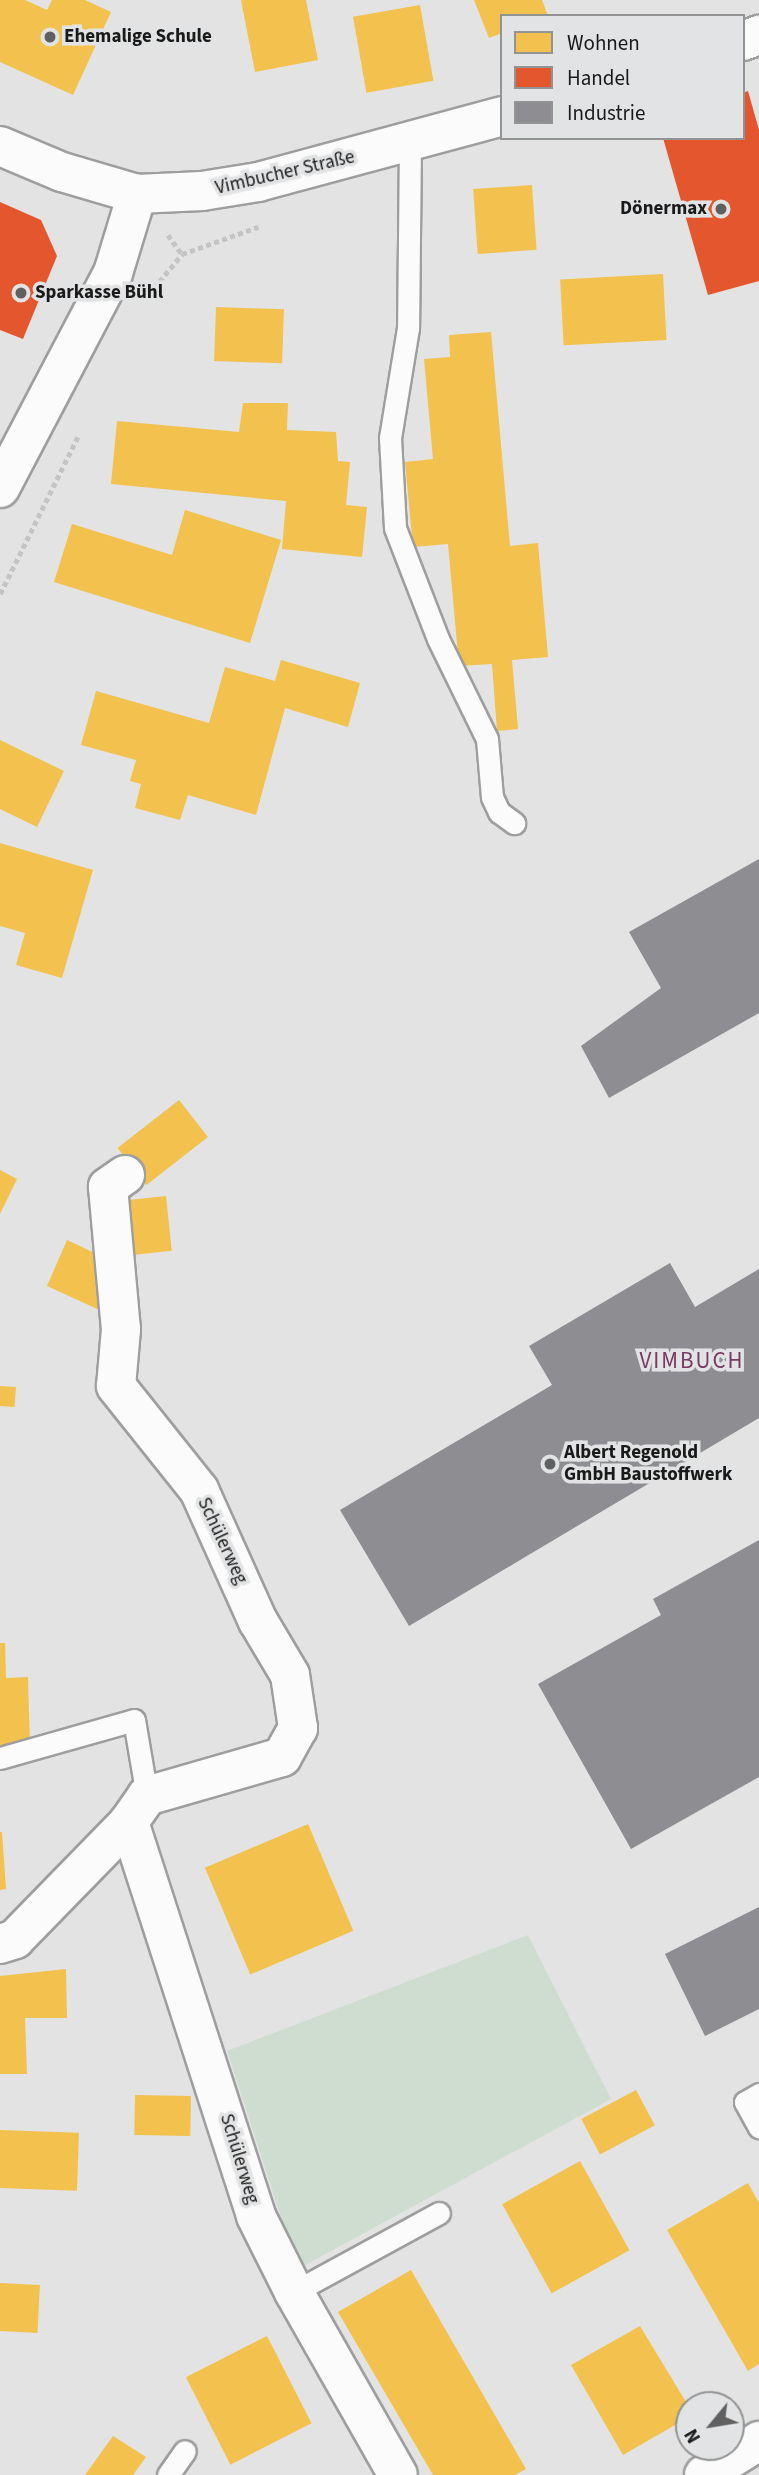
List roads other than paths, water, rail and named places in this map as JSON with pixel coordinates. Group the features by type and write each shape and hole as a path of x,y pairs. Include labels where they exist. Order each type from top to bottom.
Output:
{"street":[{"name":"Vimbucher Straße","path":"137,194 258,183 500,117"},
{"path":"0,146 62,172 137,194 113,273 0,488"},
{"name":"Schülerweg","path":"0,1944 15,1939 138,1809 282,1757 298,1728 290,1675 258,1621 199,1490 116,1386 121,1329 108,1187 125,1175"},
{"name":"Schülerweg","path":"138,1809 256,2216 294,2292 398,2475"},
{"path":"705,2475 759,2441"}],"lane":[{"path":"410,143 408,328 390,438 395,528 438,639 487,739 492,797 499,811 514,823"},
{"path":"0,1758 134,1720 138,1809"},
{"path":"759,2094 745,2102 759,2127"},
{"path":"294,2292 439,2213"},
{"path":"168,2475 185,2451"}],"place":[{"name":"Ehemalige Schule","path":"50,37"},
{"name":"Dönermax","path":"721,209"},
{"name":"Sparkasse Bühl","path":"21,293"},
{"name":"Albert Regenold GmbH Baustoffwerk","path":"550,1464"}],"district":[{"name":"VIMBUCH","path":"692,1361"}]}
